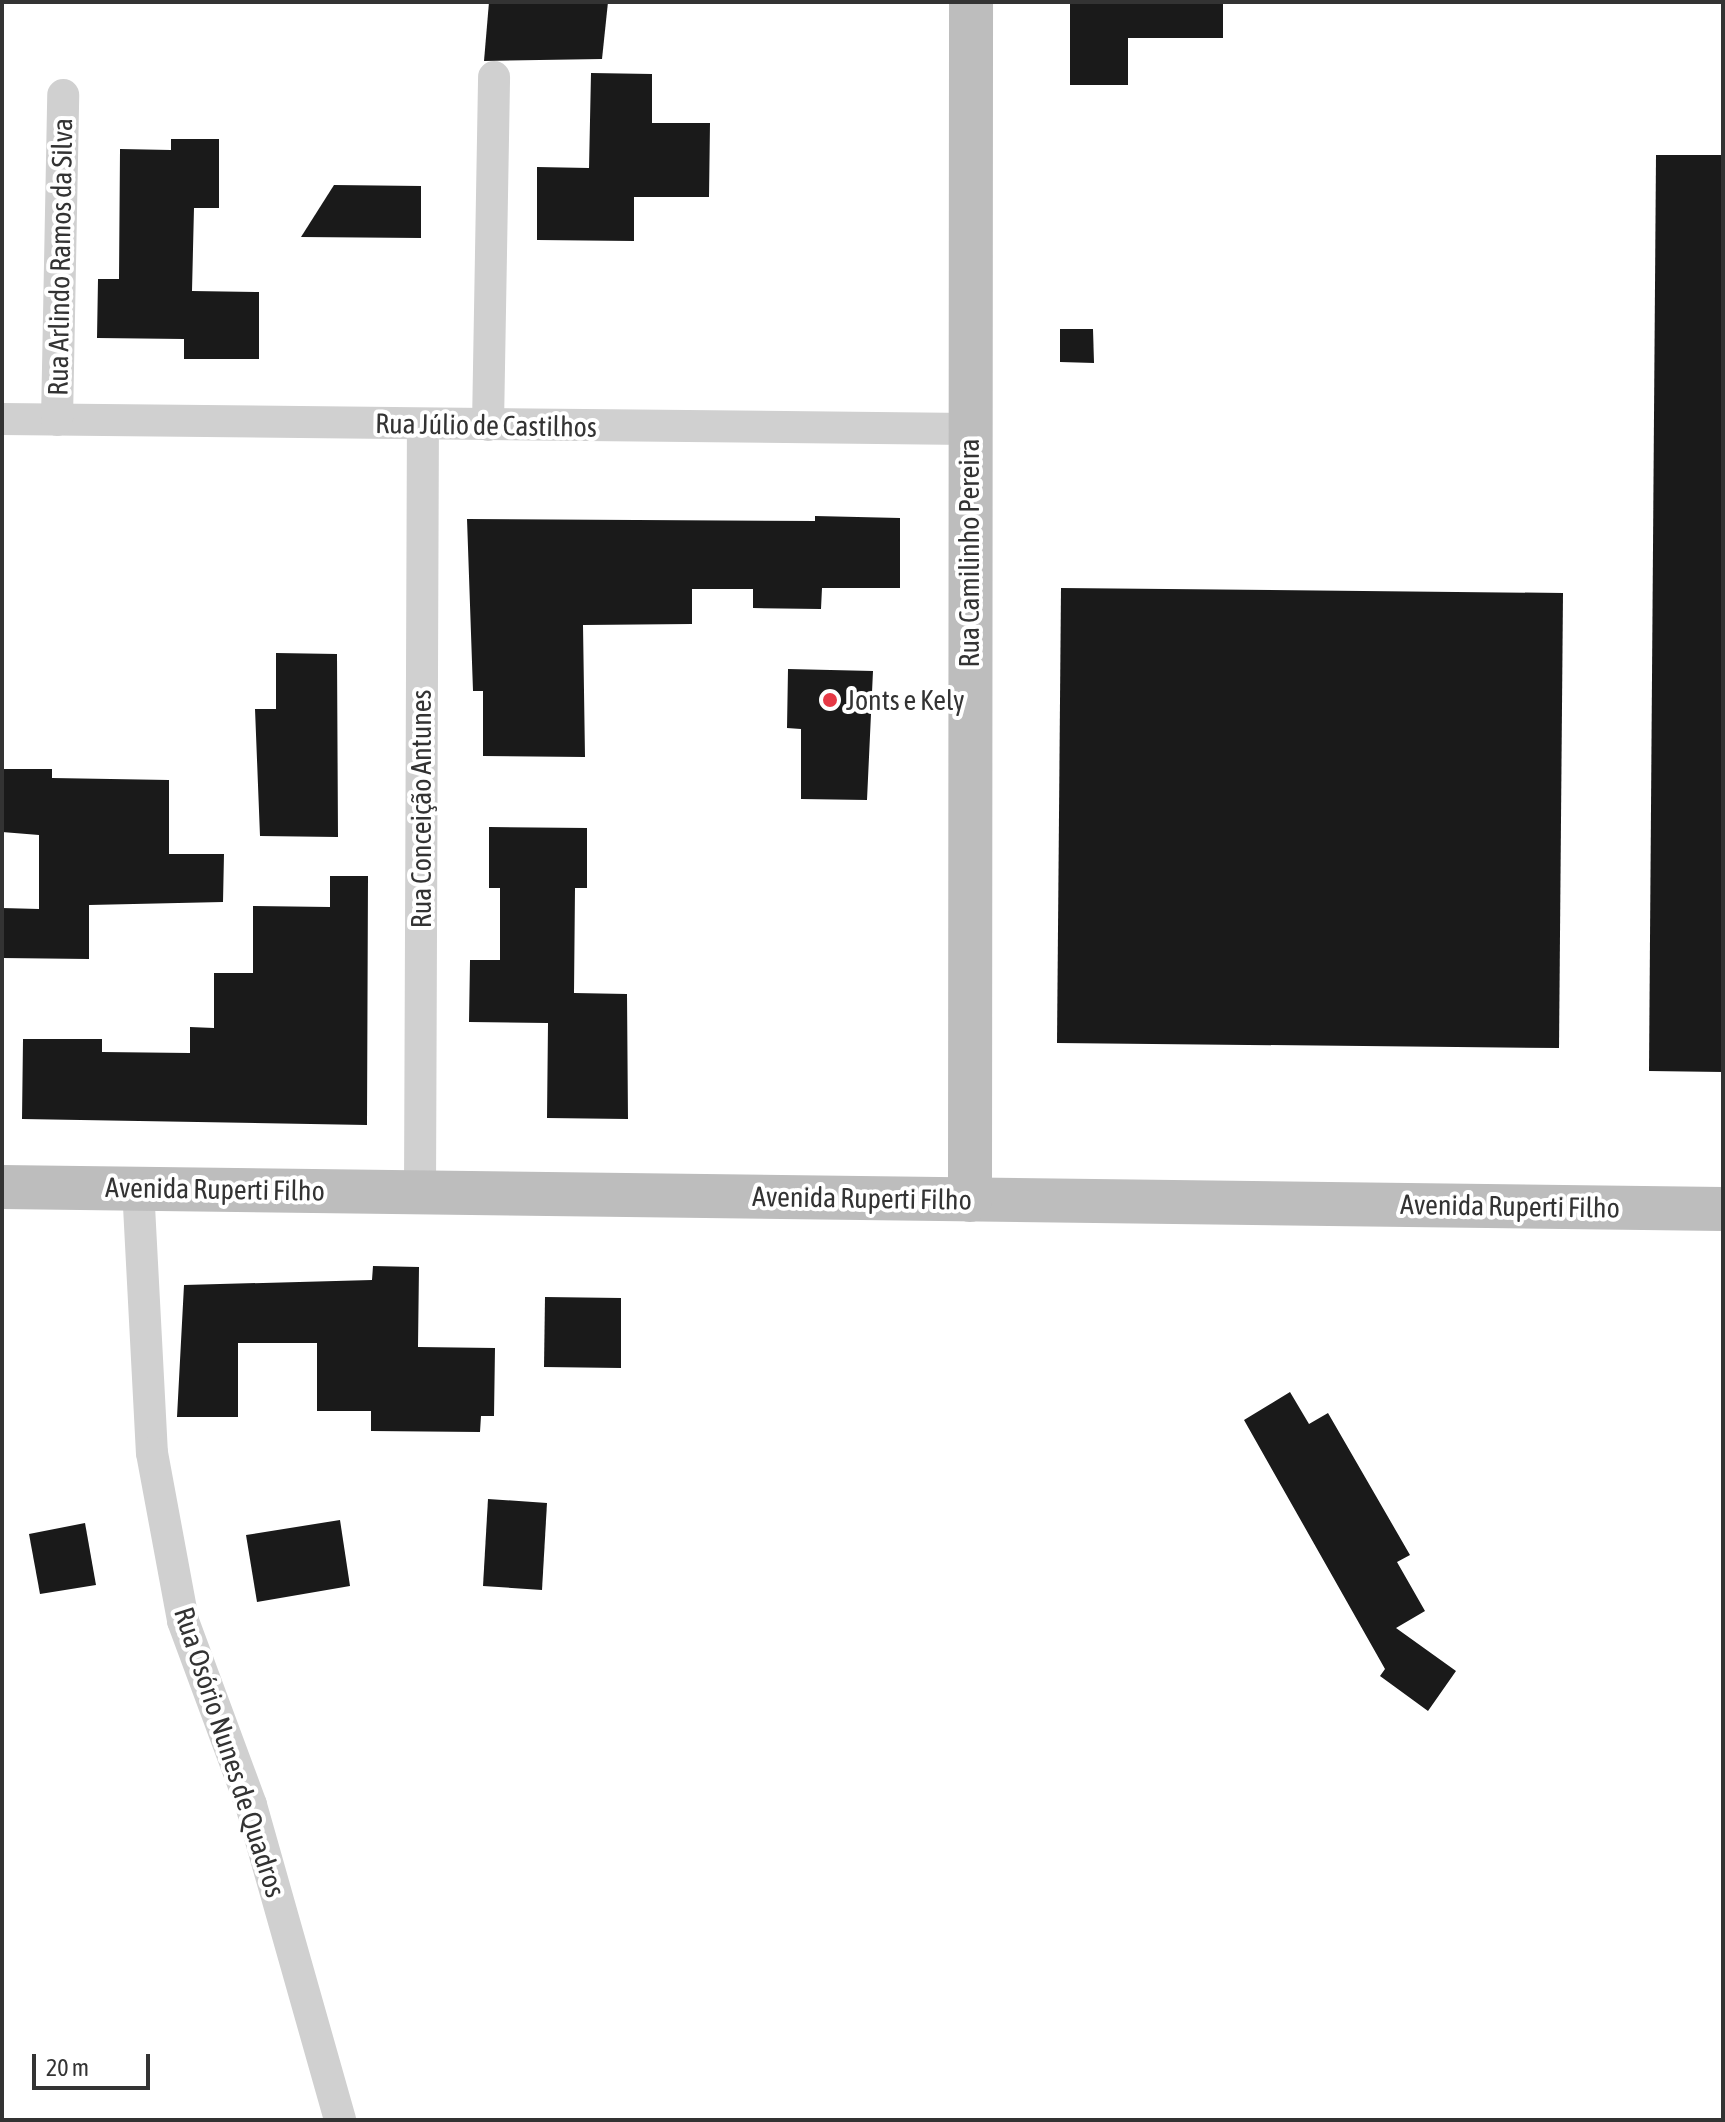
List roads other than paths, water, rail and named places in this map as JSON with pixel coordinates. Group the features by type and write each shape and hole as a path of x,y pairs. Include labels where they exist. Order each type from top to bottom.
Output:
{"main road":[{"name":"Rua Camilinho Pereira","path":"970,1200 971,2"},
{"name":"Avenida Ruperti Filho","path":"2,1187 1723,1209"}],"street":[{"path":"488,425 494,77"},
{"name":"Rua Arlindo Ramos da Silva","path":"57,420 63,95"},
{"name":"Rua Júlio de Castilhos","path":"2,419 969,429"},
{"name":"Rua Conceição Antunes","path":"420,1193 423,424"},
{"name":"Rua Osório Nunes de Quadros","path":"138,1187 152,1453 183,1621 251,1805 340,2120"}],"place":[{"name":"Jonts e Kely","path":"830,700"}]}
